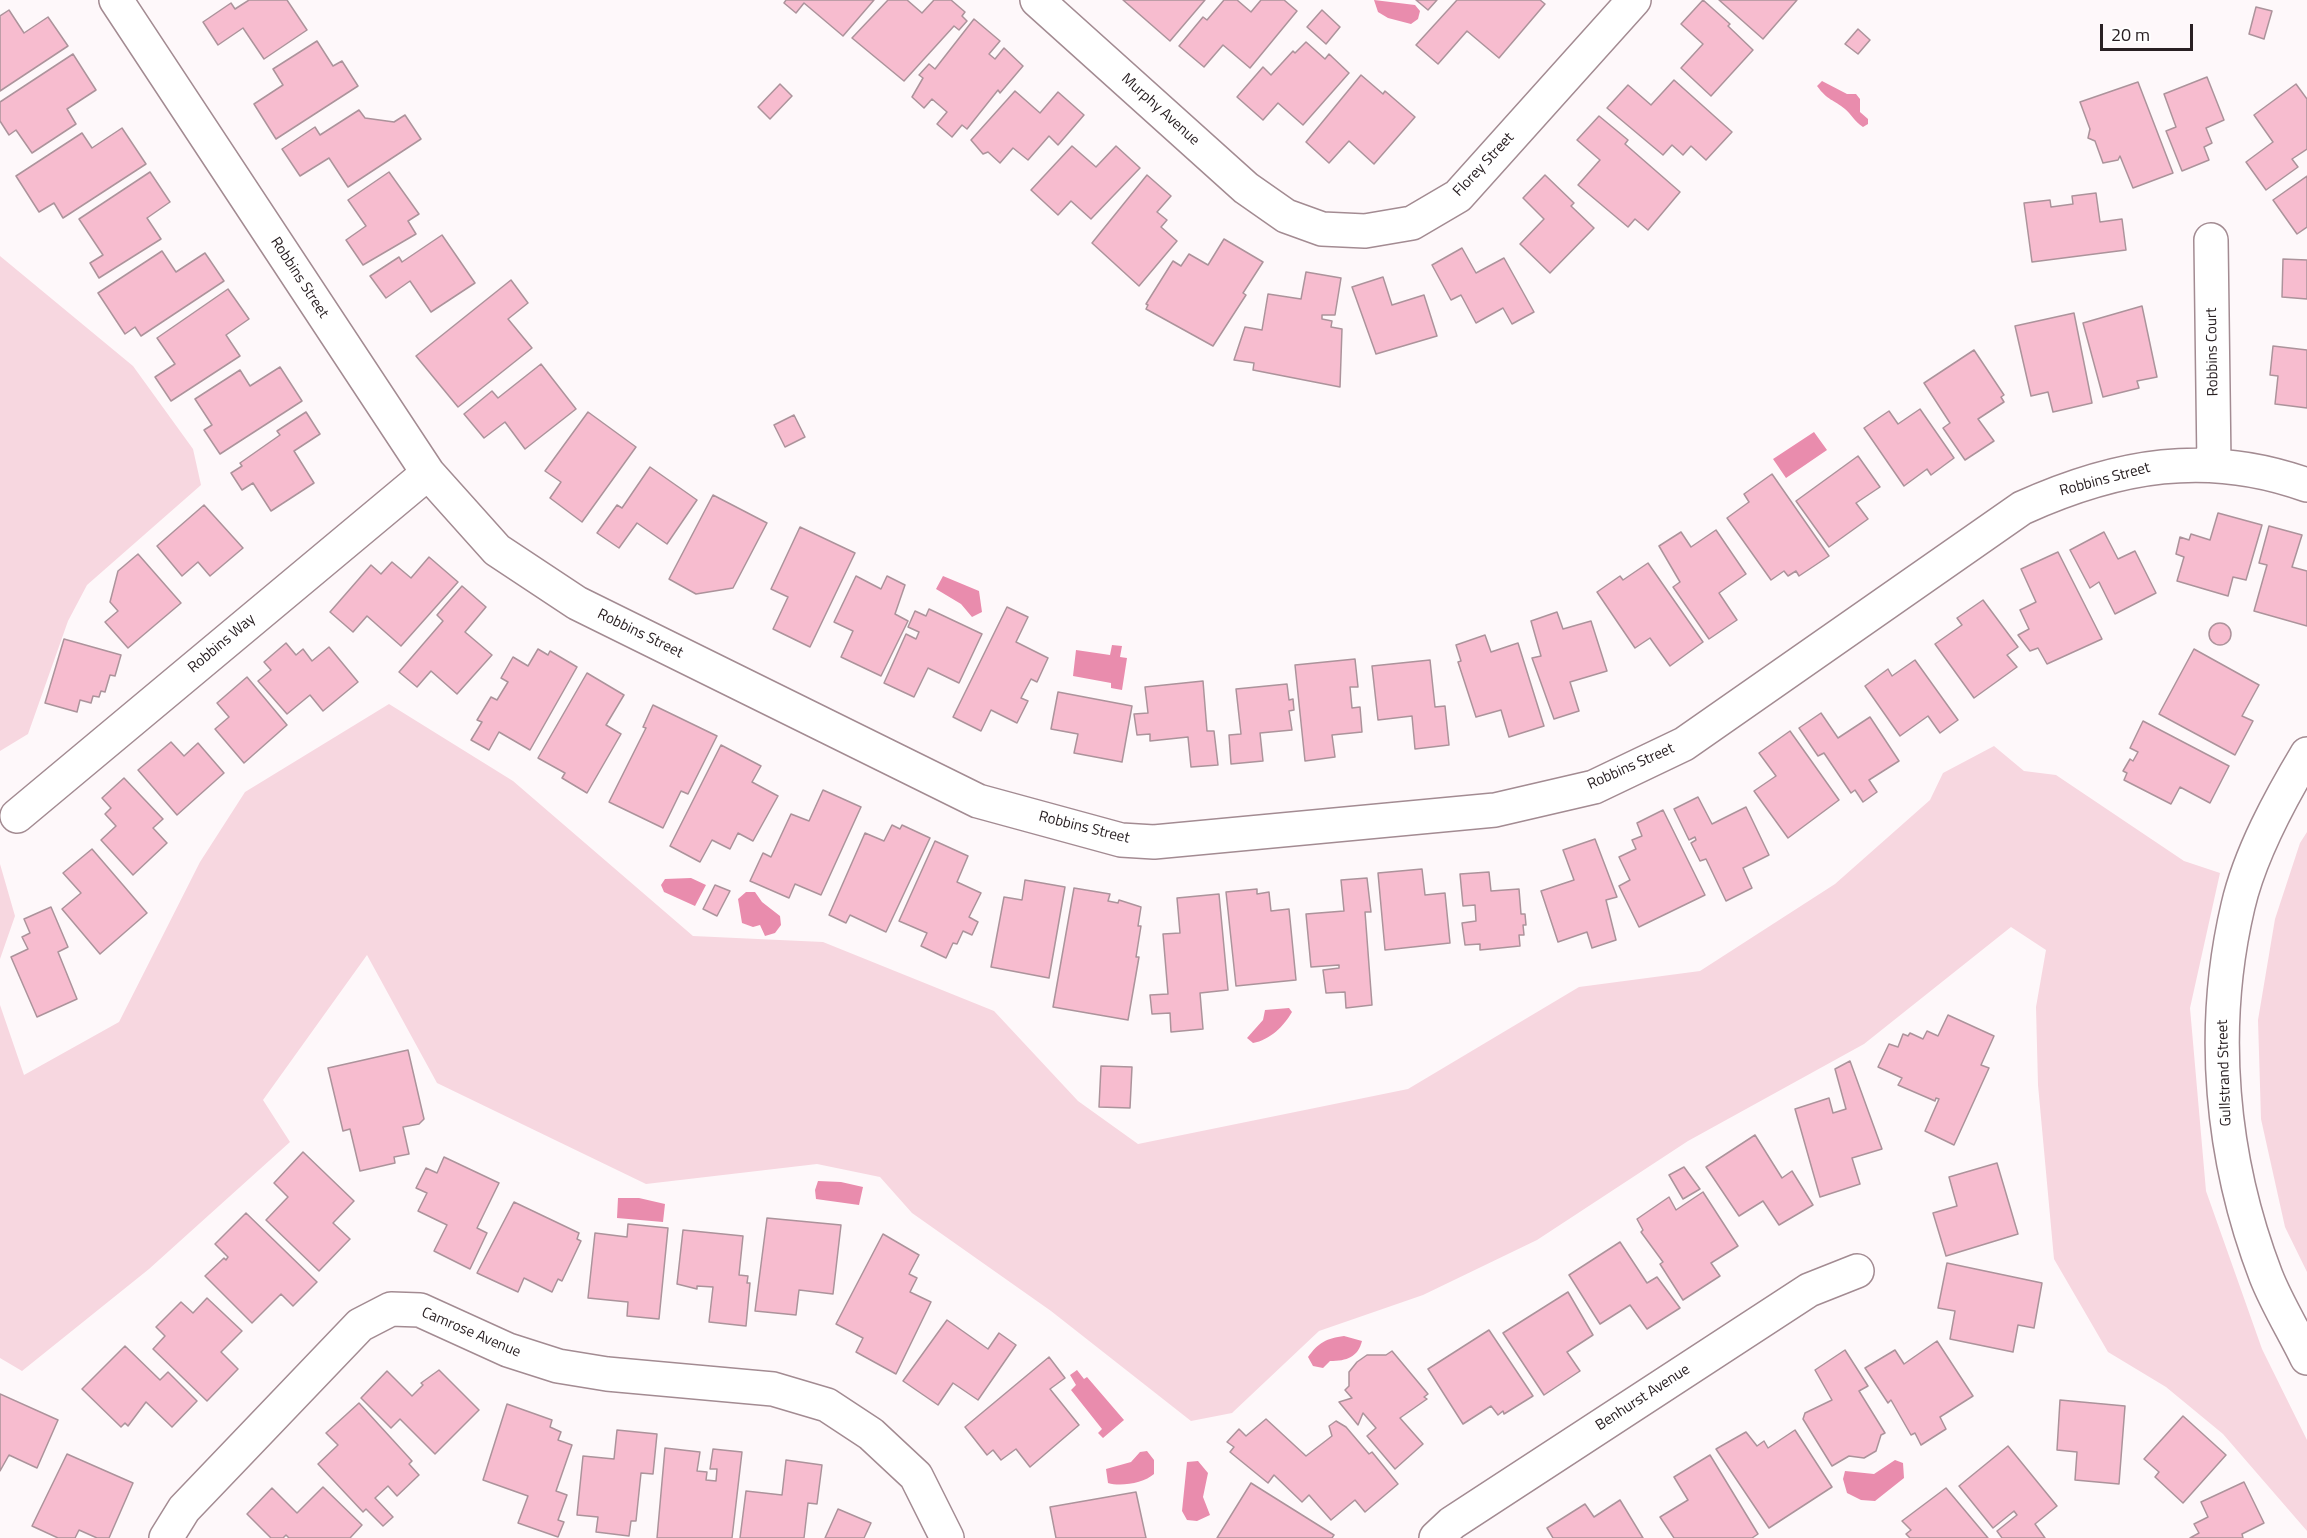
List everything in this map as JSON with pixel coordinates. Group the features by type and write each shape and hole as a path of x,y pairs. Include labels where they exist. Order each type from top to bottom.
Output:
{"street":[{"name":"Robbins Street","path":"116,0 428,473 497,550 577,603 978,801 1120,840 1154,842 1495,810 1594,787 1684,744 2022,508 2068,487 2161,465 2214,465 2274,473 2307,484"},
{"name":"Murphy Avenue","path":"1037,0 1246,188 1286,216"},
{"name":"Florey Street","path":"1286,216 1323,230 1365,231 1412,223 1458,196 1631,1"},
{"name":"Robbins Court","path":"2211,240 2214,465"},
{"name":"Robbins Way","path":"17,816 428,473"},
{"name":"Gullstrand Street","path":"2307,754 2273,810 2238,905 2226,975 2222,1048 2227,1132 2240,1197 2267,1278 2307,1358"},
{"name":"Benhurst Avenue","path":"1436,1538 1452,1523 1809,1290 1857,1270"},
{"name":"Camrose Avenue","path":"166,1538 184,1509 360,1324 391,1309 420,1310 508,1350 558,1366 607,1374 773,1389 827,1405 871,1434 916,1476 947,1538"}],"shaded area":[{"path":"1374,0 1415,5 1420,11 1418,19 1411,24 1388,18 1378,12"},
{"path":"1822,81 1847,94 1856,94 1860,99 1860,112 1868,119 1868,124 1863,127 1845,109 1824,95 1817,86"},
{"path":"0,256 133,366 193,449 201,485 87,585 68,621 28,734 0,751"},
{"path":"1814,432 1827,450 1786,478 1773,459"},
{"path":"943,576 979,591 982,612 972,617 961,604 936,589"},
{"path":"1112,645 1122,646 1120,657 1127,658 1122,690 1111,688 1111,683 1073,676 1076,650 1110,655"},
{"path":"389,704 513,781 693,936 823,942 994,1011 1078,1101 1138,1144 1408,1089 1579,987 1700,971 1835,884 1930,800 1943,773 1994,746 2024,771 2056,775 2184,861 2220,873 2190,1008 2206,1191 2262,1349 2307,1440 2307,1531 2223,1434 2166,1387 2108,1352 2054,1259 2038,1085 2036,1007 2046,950 2011,927 1864,1044 1688,1141 1537,1240 1423,1295 1319,1331 1232,1413 1191,1421 1051,1311 912,1213 880,1177 817,1164 646,1184 437,1083 367,955 263,1100 290,1142 149,1269 22,1371 0,1358 0,1005 24,1075 119,1022 200,862 245,792"},
{"path":"2307,832 2307,1272 2285,1227 2261,1119 2258,1020 2275,919 2300,843"},
{"path":"0,864 15,916 0,959"},
{"path":"691,878 706,885 695,906 664,892 661,885 665,879"},
{"path":"746,892 755,892 762,902 780,916 781,925 775,933 765,936 760,925 753,927 742,923 738,899"},
{"path":"1289,1008 1292,1012 1289,1017 1271,1036 1253,1043 1247,1038 1263,1020 1265,1010"},
{"path":"818,1181 841,1182 863,1187 859,1205 816,1199 815,1190"},
{"path":"618,1198 639,1198 665,1204 663,1222 617,1218"},
{"path":"1344,1336 1362,1341 1355,1354 1347,1359 1330,1361 1323,1368 1313,1366 1308,1357 1315,1348 1323,1342"},
{"path":"1077,1370 1084,1379 1087,1377 1124,1420 1103,1438 1098,1433 1102,1429 1071,1390 1076,1385 1070,1375"},
{"path":"1147,1451 1154,1460 1154,1474 1132,1483 1119,1485 1108,1483 1106,1469 1131,1462 1140,1452"},
{"path":"1895,1460 1903,1463 1904,1478 1875,1501 1861,1500 1847,1493 1843,1479 1845,1471 1874,1474"},
{"path":"1198,1461 1208,1473 1203,1497 1210,1515 1197,1521 1187,1520 1182,1511 1187,1462"}],"building":[{"path":"249,0 287,0 307,30 264,59 243,28 218,45 203,22 231,3 235,9"},
{"path":"786,0 874,0 843,36 804,3 796,13 784,3"},
{"path":"888,0 907,0 922,13 934,0 951,0 965,12 962,16 967,21 959,30 954,26 904,81 852,38"},
{"path":"1123,0 1205,0 1170,41"},
{"path":"1224,0 1237,0 1251,12 1261,0 1284,0 1297,11 1250,68 1223,45 1204,67 1179,46 1203,17 1207,20"},
{"path":"1416,0 1437,0 1428,10"},
{"path":"1457,0 1540,0 1545,4 1499,58 1467,31 1438,64 1416,45"},
{"path":"1703,0 1730,24 1728,26 1753,50 1711,96 1681,68 1703,44 1681,24"},
{"path":"1719,0 1797,0 1763,39"},
{"path":"2256,7 2272,11 2264,39 2249,34"},
{"path":"9,10 24,33 48,17 68,46 0,91 0,16"},
{"path":"1322,10 1340,27 1326,44 1307,27"},
{"path":"974,19 1000,41 989,54 995,59 1004,48 1023,66 1000,93 998,90 967,129 962,125 952,137 937,124 947,112 932,99 924,108 912,97 923,78 919,75 929,64 935,69"},
{"path":"1858,29 1870,40 1858,54 1845,44"},
{"path":"317,41 333,66 342,61 358,86 276,139 254,104 283,85 273,69"},
{"path":"1306,42 1325,59 1329,54 1349,73 1303,125 1278,103 1263,120 1237,97 1263,67 1271,75 1293,51 1295,53"},
{"path":"73,54 96,90 67,109 76,124 32,153 16,130 9,135 0,121 0,102"},
{"path":"1361,75 1383,94 1385,91 1415,117 1374,164 1349,141 1329,163 1306,142"},
{"path":"2207,77 2224,120 2206,128 2212,143 2204,147 2209,160 2182,171 2166,131 2176,127 2164,94"},
{"path":"1674,80 1732,132 1706,160 1691,146 1683,155 1672,145 1663,155 1607,108 1628,85 1651,105"},
{"path":"2138,82 2173,173 2133,188 2120,156 2118,160 2103,163 2095,141 2088,138 2090,129 2080,102"},
{"path":"780,84 792,96 770,119 758,107"},
{"path":"2296,84 2307,99 2307,149 2292,159 2298,167 2266,190 2246,162 2273,142 2254,115"},
{"path":"1015,91 1040,113 1058,92 1084,115 1058,145 1049,136 1028,160 1013,148 1000,163 988,152 983,154 971,140"},
{"path":"359,110 365,118 394,122 405,115 421,139 348,187 329,158 300,176 282,149 315,127 320,135"},
{"path":"1599,116 1628,140 1625,144 1680,192 1648,230 1635,219 1628,227 1578,185 1600,160 1577,140"},
{"path":"122,128 146,164 63,218 54,203 39,212 16,176 82,133 92,148"},
{"path":"1072,146 1096,167 1116,146 1140,168 1091,219 1071,201 1058,215 1031,190"},
{"path":"150,172 170,202 147,218 161,239 99,278 90,263 103,255 79,219"},
{"path":"389,172 419,214 408,221 416,234 363,265 346,240 366,226 348,200"},
{"path":"1147,175 1171,196 1157,212 1167,220 1161,227 1177,241 1139,286 1092,243"},
{"path":"1545,175 1574,203 1571,206 1594,228 1550,273 1520,244 1544,219 1523,198"},
{"path":"2307,176 2307,227 2297,234 2273,200"},
{"path":"2096,193 2100,222 2122,219 2126,250 2032,262 2024,203 2050,200 2051,207 2073,204 2072,196"},
{"path":"442,235 475,283 431,312 410,281 386,298 370,276 399,257 402,262"},
{"path":"1224,239 1263,262 1243,293 1246,295 1213,346 1146,309 1148,305 1146,304 1173,261 1181,266 1189,254 1208,265"},
{"path":"1462,248 1476,273 1504,258 1534,312 1512,324 1503,308 1476,323 1461,295 1451,300 1432,265"},
{"path":"162,251 176,272 205,253 224,281 141,336 135,327 125,334 98,293"},
{"path":"2283,259 2307,260 2307,299 2282,297"},
{"path":"1306,272 1341,278 1335,315 1322,315 1322,319 1332,321 1331,327 1342,329 1340,387 1253,370 1254,363 1234,360 1245,327 1262,330 1268,294 1301,299"},
{"path":"1383,277 1392,305 1424,295 1437,336 1376,354 1352,287"},
{"path":"511,280 528,303 508,319 532,348 458,407 416,356"},
{"path":"228,289 249,319 226,335 240,356 171,401 155,377 175,364 157,338"},
{"path":"2142,306 2157,377 2137,381 2139,388 2103,397 2083,323"},
{"path":"2074,313 2092,403 2053,412 2048,392 2031,396 2015,326"},
{"path":"2273,346 2307,350 2307,408 2275,404 2278,376 2270,375"},
{"path":"1974,350 2004,395 2001,397 2004,402 1978,419 1994,441 1965,460 1943,428 1950,423 1924,383"},
{"path":"541,364 576,409 525,449 505,422 484,438 464,414 492,391 498,398"},
{"path":"280,367 302,401 220,454 204,430 212,425 195,399 240,370 250,386"},
{"path":"1920,409 1954,458 1931,475 1927,469 1904,486 1864,428 1889,411 1898,424"},
{"path":"306,412 320,434 294,451 314,483 271,511 253,483 242,490 231,473 242,466 240,463 280,435 277,431"},
{"path":"588,412 636,447 582,522 550,498 561,482 545,471"},
{"path":"794,415 805,437 785,447 774,425"},
{"path":"1858,456 1880,487 1856,503 1868,519 1829,547 1796,501"},
{"path":"650,467 697,500 667,544 637,523 619,548 597,533 617,505 622,508"},
{"path":"1772,474 1829,556 1799,576 1796,571 1788,576 1784,571 1771,580 1727,518 1749,502 1744,494"},
{"path":"713,495 767,523 733,588 696,594 669,579"},
{"path":"204,505 243,548 210,576 198,562 182,576 157,546"},
{"path":"2218,513 2262,525 2246,580 2233,577 2228,596 2177,581 2184,557 2176,554 2180,537 2189,540 2191,534 2210,540"},
{"path":"2269,526 2302,535 2292,567 2307,571 2307,626 2254,611 2267,565 2259,563"},
{"path":"800,527 855,553 810,647 773,629 788,597 771,589"},
{"path":"1716,530 1746,574 1719,593 1737,620 1709,639 1673,587 1680,582 1659,546 1681,532 1691,547"},
{"path":"2104,532 2118,559 2135,551 2156,593 2115,614 2099,582 2090,588 2070,550"},
{"path":"2058,552 2102,639 2047,664 2038,648 2030,651 2018,635 2029,629 2020,610 2036,602 2021,569"},
{"path":"138,554 181,603 128,648 105,622 118,611 110,602 118,571"},
{"path":"429,557 458,582 401,646 367,616 353,632 330,612 371,565 381,574 392,562 411,578"},
{"path":"1648,563 1703,642 1670,666 1650,638 1635,648 1597,592 1620,576 1623,580"},
{"path":"856,576 881,589 887,576 905,585 895,614 908,621 881,676 841,657 853,631 834,622"},
{"path":"462,586 486,607 465,632 492,655 457,694 431,671 417,687 399,672 443,621 437,615"},
{"path":"1983,600 2018,647 2007,655 2017,667 1974,698 1935,644 1962,625 1957,618"},
{"path":"1007,607 1028,617 1016,642 1048,658 1037,682 1031,679 1021,698 1028,701 1017,723 991,710 981,731 953,717"},
{"path":"929,609 982,634 959,683 928,668 914,697 884,683 906,634 916,639 919,632 908,627 915,611 926,616"},
{"path":"1557,612 1563,629 1591,621 1607,671 1570,682 1579,711 1554,719 1532,658 1541,656 1531,621"},
{"path":"2220,623 2228,626 2231,634 2228,642 2220,645 2212,642 2209,634 2212,626"},
{"path":"1485,635 1491,652 1518,643 1544,726 1509,737 1501,710 1476,717 1458,662 1461,661 1456,645"},
{"path":"64,639 121,655 115,676 110,675 105,692 101,691 99,697 93,696 91,703 80,700 77,712 45,703"},
{"path":"286,643 296,655 303,649 312,661 329,647 358,682 323,711 310,695 287,714 258,681 271,670 264,662"},
{"path":"538,649 548,655 550,651 577,667 530,750 499,732 489,750 471,740 482,722 477,720 491,697 497,700 508,682 501,678 513,657 528,666"},
{"path":"2194,649 2259,685 2242,716 2253,721 2235,755 2159,714"},
{"path":"1355,659 1358,687 1350,687 1352,708 1360,707 1362,732 1332,735 1335,757 1305,761 1295,665"},
{"path":"1430,660 1435,707 1445,706 1449,745 1415,749 1412,716 1378,720 1372,666"},
{"path":"1915,660 1958,720 1940,733 1928,716 1900,736 1865,686 1888,669 1892,676"},
{"path":"587,673 624,695 606,725 621,734 587,793 562,778 565,773 538,758"},
{"path":"247,677 287,725 244,763 215,729 229,717 217,703"},
{"path":"1203,681 1207,731 1214,731 1218,765 1191,767 1188,737 1150,741 1150,734 1137,735 1134,714 1148,713 1145,687"},
{"path":"1287,684 1289,700 1293,699 1294,710 1289,711 1292,730 1260,733 1263,761 1231,764 1229,735 1241,734 1236,689"},
{"path":"1058,692 1132,706 1122,762 1074,753 1078,734 1051,729"},
{"path":"653,705 717,736 688,794 681,791 663,828 609,802 646,728 643,727"},
{"path":"1821,713 1838,738 1870,717 1899,761 1869,780 1877,792 1863,802 1855,790 1851,793 1824,753 1818,756 1799,728"},
{"path":"2143,721 2229,766 2210,803 2180,787 2171,804 2124,780 2127,773 2123,771 2130,759 2133,761 2138,752 2130,748"},
{"path":"1790,731 1839,800 1788,838 1754,791 1776,776 1759,753"},
{"path":"171,742 184,756 198,743 224,773 177,815 138,770"},
{"path":"721,745 761,766 752,782 778,796 753,841 738,833 730,849 712,840 700,862 670,846"},
{"path":"124,778 163,819 153,828 167,843 133,875 101,840 116,826 105,814 111,808 102,798"},
{"path":"823,790 861,807 821,895 795,884 789,898 750,881 763,853 771,857 791,814 809,821"},
{"path":"1698,797 1712,824 1746,807 1769,855 1743,868 1752,888 1726,901 1706,859 1700,861 1691,843 1696,840 1695,837 1689,840 1674,809"},
{"path":"1663,810 1705,895 1639,927 1619,886 1630,880 1619,857 1636,849 1632,840 1642,836 1637,823"},
{"path":"892,825 900,829 902,825 930,838 886,932 850,915 846,923 829,915 865,833 884,841"},
{"path":"1595,839 1617,897 1606,900 1616,940 1592,948 1587,932 1558,942 1541,891 1574,880 1563,850"},
{"path":"935,841 968,856 957,882 981,893 969,917 978,922 972,935 963,931 957,944 953,943 946,958 921,946 927,933 899,921"},
{"path":"92,849 147,913 100,954 62,909 81,893 63,873"},
{"path":"1422,869 1425,895 1445,893 1450,943 1385,950 1378,873"},
{"path":"1489,872 1491,891 1519,889 1521,914 1525,914 1526,925 1523,925 1524,935 1519,935 1520,946 1480,950 1480,944 1465,945 1462,923 1476,921 1475,905 1463,906 1460,874"},
{"path":"1367,878 1371,912 1365,912 1372,1005 1346,1008 1345,992 1326,993 1323,970 1339,968 1339,965 1311,967 1306,914 1344,911 1341,880"},
{"path":"1025,880 1065,887 1049,978 991,967 1004,897 1022,900"},
{"path":"715,885 730,891 717,916 703,909"},
{"path":"1074,888 1110,894 1108,901 1118,903 1119,900 1141,907 1138,926 1141,926 1136,957 1139,957 1128,1020 1053,1007"},
{"path":"1257,889 1257,894 1269,892 1271,911 1289,909 1296,980 1236,986 1226,892"},
{"path":"1219,894 1228,990 1200,993 1203,1029 1171,1032 1170,1013 1152,1014 1150,995 1168,994 1163,934 1180,933 1177,898"},
{"path":"51,907 68,947 58,952 77,999 37,1017 11,957 28,949 22,937 30,933 24,919"},
{"path":"1948,1015 1994,1036 1981,1065 1989,1068 1954,1145 1925,1131 1939,1099 1936,1098 1935,1101 1898,1085 1902,1078 1878,1067 1889,1044 1898,1047 1903,1034 1908,1036 1910,1033 1923,1039 1927,1031 1938,1036"},
{"path":"408,1050 424,1119 419,1124 403,1127 409,1154 394,1157 395,1163 360,1171 350,1129 343,1131 328,1068"},
{"path":"1850,1061 1882,1149 1852,1158 1860,1184 1820,1197 1795,1109 1829,1098 1833,1113 1846,1109 1835,1069"},
{"path":"1101,1066 1132,1067 1130,1108 1099,1107"},
{"path":"1755,1135 1782,1178 1792,1171 1813,1205 1779,1225 1763,1201 1739,1216 1706,1167"},
{"path":"303,1152 354,1201 333,1223 350,1239 319,1271 266,1220 288,1197 274,1183"},
{"path":"444,1157 499,1183 477,1228 487,1233 470,1269 434,1251 447,1225 418,1211 427,1193 416,1188 426,1168 437,1173"},
{"path":"1997,1163 2018,1234 1946,1256 1933,1213 1957,1206 1949,1177"},
{"path":"1684,1167 1700,1189 1683,1199 1669,1175"},
{"path":"1703,1192 1738,1246 1711,1263 1720,1276 1683,1300 1660,1264 1663,1262 1641,1232 1643,1230 1637,1219 1669,1197 1676,1210"},
{"path":"514,1202 579,1233 577,1239 581,1241 562,1281 558,1279 552,1292 524,1278 518,1292 477,1273"},
{"path":"246,1213 317,1282 293,1306 281,1294 252,1323 205,1276 228,1257 215,1244"},
{"path":"767,1218 841,1225 833,1294 799,1290 796,1315 755,1311"},
{"path":"628,1224 668,1228 659,1319 627,1316 628,1302 588,1298 595,1233 627,1237"},
{"path":"683,1230 743,1236 739,1275 748,1276 747,1283 750,1283 746,1326 709,1322 713,1287 697,1286 697,1289 677,1284"},
{"path":"883,1234 919,1255 909,1274 917,1278 910,1292 931,1302 896,1374 856,1352 863,1338 836,1324"},
{"path":"1620,1242 1647,1283 1657,1277 1680,1308 1647,1329 1630,1305 1600,1324 1569,1275"},
{"path":"1947,1263 2042,1283 2034,1328 2018,1325 2013,1352 1950,1339 1955,1311 1938,1308"},
{"path":"1568,1292 1593,1335 1567,1352 1580,1371 1544,1395 1503,1333"},
{"path":"207,1298 242,1331 221,1352 238,1369 207,1401 153,1349 165,1336 156,1327 181,1302 193,1313"},
{"path":"947,1320 988,1349 999,1333 1016,1345 978,1400 953,1383 938,1405 903,1381"},
{"path":"1489,1330 1533,1396 1504,1414 1503,1411 1498,1415 1491,1406 1463,1424 1428,1369"},
{"path":"1937,1341 1973,1396 1940,1417 1946,1429 1921,1445 1915,1433 1911,1435 1891,1400 1888,1403 1865,1368 1895,1350 1904,1364"},
{"path":"125,1346 160,1380 168,1372 197,1401 172,1427 146,1402 128,1426 125,1423 121,1427 82,1389"},
{"path":"1845,1350 1868,1386 1859,1391 1885,1433 1881,1435 1876,1451 1864,1458 1849,1456 1832,1466 1803,1419 1805,1413 1832,1400 1815,1370"},
{"path":"1392,1351 1428,1394 1424,1397 1427,1399 1400,1418 1423,1444 1395,1469 1367,1436 1376,1428 1363,1413 1358,1425 1339,1402 1352,1398 1345,1390 1349,1386 1349,1372 1357,1362 1367,1355 1386,1355"},
{"path":"1049,1357 1065,1378 1050,1389 1079,1425 1030,1467 1016,1449 1001,1460 993,1450 987,1455 965,1427"},
{"path":"439,1370 479,1410 435,1454 400,1419 391,1428 361,1398 387,1371 412,1396 423,1385 421,1383"},
{"path":"0,1394 58,1420 37,1468 9,1455 0,1471"},
{"path":"2060,1400 2125,1406 2119,1484 2075,1480 2077,1452 2057,1450"},
{"path":"359,1403 412,1461 409,1464 419,1475 397,1496 388,1486 375,1498 393,1517 383,1526 366,1509 363,1512 318,1464 338,1445 326,1433"},
{"path":"507,1404 552,1420 550,1427 561,1432 558,1440 572,1445 556,1491 567,1495 558,1520 564,1522 558,1537 518,1523 528,1496 483,1480"},
{"path":"2183,1416 2226,1455 2183,1503 2155,1477 2159,1472 2144,1459"},
{"path":"1266,1419 1306,1456 1332,1436 1329,1426 1336,1421 1346,1427 1369,1454 1372,1452 1398,1484 1365,1512 1355,1500 1331,1520 1309,1495 1302,1502 1274,1475 1268,1483 1230,1452 1234,1447 1227,1442 1239,1429 1246,1436"},
{"path":"617,1430 657,1434 653,1474 641,1473 636,1521 631,1521 629,1536 596,1532 598,1517 577,1515 583,1456 614,1459"},
{"path":"1795,1430 1832,1487 1769,1528 1716,1449 1746,1432 1757,1446 1764,1441 1768,1448"},
{"path":"2008,1446 2057,1506 2035,1524 2045,1538 2002,1538 1997,1531 2017,1515 2014,1511 1993,1528 1959,1486"},
{"path":"665,1448 700,1452 697,1471 707,1472 706,1480 716,1481 717,1469 710,1469 713,1449 742,1452 732,1538 657,1538"},
{"path":"67,1454 133,1483 109,1538 97,1538 79,1530 75,1538 58,1538 32,1526"},
{"path":"1710,1455 1758,1534 1752,1538 1674,1538 1660,1517 1688,1500 1674,1477"},
{"path":"786,1460 822,1465 817,1504 808,1503 804,1538 740,1538 746,1491 782,1495"},
{"path":"2244,1482 2264,1523 2242,1534 2243,1538 2190,1538 2199,1533 2194,1524 2208,1517 2201,1502"},
{"path":"1251,1483 1334,1535 1332,1538 1217,1538"},
{"path":"323,1487 362,1525 350,1538 289,1538 286,1535 283,1538 271,1538 247,1514 272,1488 297,1513"},
{"path":"1946,1488 1988,1538 1910,1538 1906,1534 1911,1530 1902,1521"},
{"path":"1136,1492 1146,1538 1056,1538 1050,1507"},
{"path":"1620,1500 1643,1538 1553,1538 1547,1528 1585,1504 1594,1517"},
{"path":"838,1509 871,1523 864,1538 825,1538"}]}
